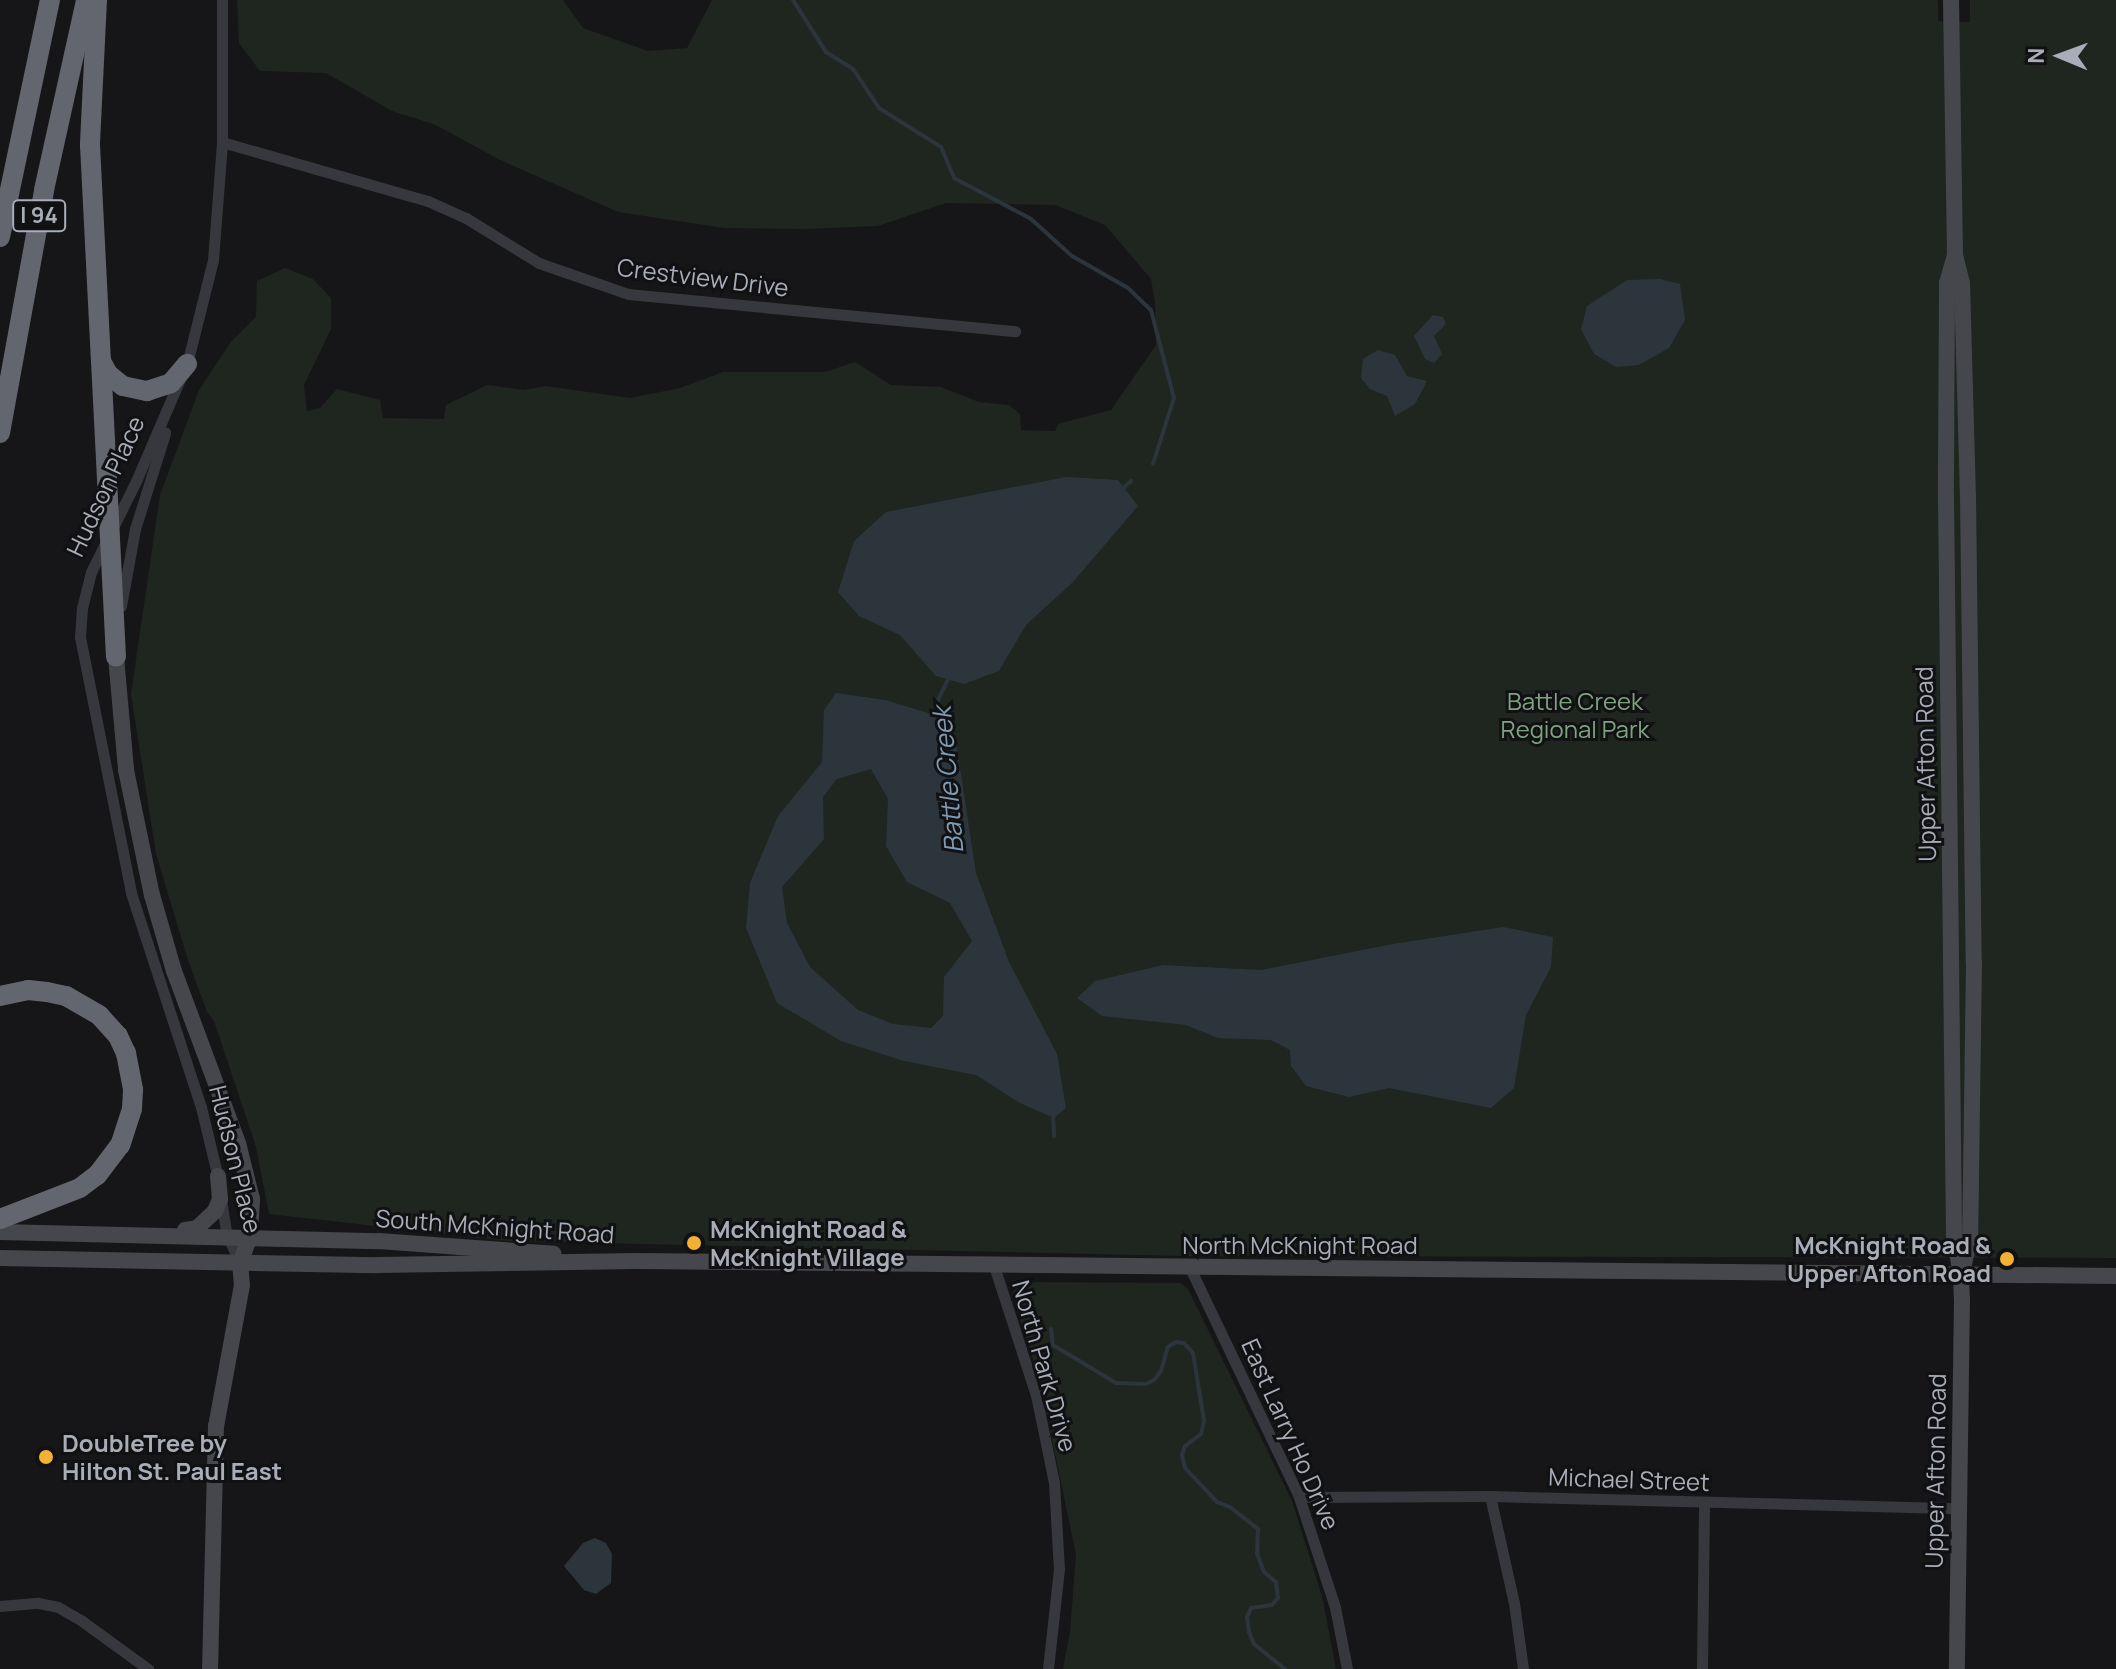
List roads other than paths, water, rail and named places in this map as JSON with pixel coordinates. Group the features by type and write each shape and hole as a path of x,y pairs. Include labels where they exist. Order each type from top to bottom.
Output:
{"highway":[{"path":"24,121 41,0"},
{"name":"I 94","path":"0,237 50,0"},
{"name":"I 94","path":"0,433 44,190 86,0"},
{"path":"97,0 90,145 116,657"},
{"path":"101,361 108,374 123,386 147,391 171,383 187,364"},
{"path":"0,996 47,992 74,1000 99,1015 118,1036 126,1053 133,1090 132,1109 120,1145 97,1175 80,1188 0,1219"}],"main road":[{"name":"Upper Afton Road","path":"1951,0 1955,255 1947,283 1946,496 1954,1235 1961,1274 1957,1669"},
{"name":"Hudson Place","path":"116,657 126,770 145,866 174,971 246,1171 252,1199 250,1236 240,1263"},
{"path":"164,1235 197,1228 207,1221 220,1199 218,1176"},
{"name":"South McKnight Road","path":"0,1232 227,1235 410,1243 637,1261"},
{"name":"South McKnight Road","path":"0,1258 457,1266 637,1261"},
{"name":"North McKnight Road","path":"637,1261 2116,1276"},
{"path":"210,1669 216,1426 242,1285 240,1263"}],"street":[{"name":"Hudson Place","path":"116,657 124,582 135,529 187,364 213,260 222,142 222,0"},
{"name":"Crestview Drive","path":"222,142 428,201 466,218 539,263 628,294 1015,331"},
{"name":"Hudson Place","path":"187,364 137,479 110,528 91,572 82,608 82,657 137,916 201,1107 218,1176 227,1235 240,1263"},
{"name":"North Park Drive","path":"994,1266 1036,1395 1054,1483 1059,1569 1048,1669"},
{"name":"East Larry Ho Drive","path":"1190,1268 1299,1497 1331,1593 1347,1669"},
{"name":"Michael Street","path":"1299,1497 1490,1496 1957,1508"},
{"path":"1490,1496 1514,1603 1523,1669"},
{"path":"1702,1669 1704,1503"},
{"path":"0,1606 38,1603 58,1607 148,1669"}],"water":[{"path":"1660,279 1680,284 1685,320 1669,348 1639,365 1616,367 1594,354 1581,329 1587,306 1627,280"},
{"path":"1433,315 1443,317 1446,324 1434,336 1442,354 1434,363 1425,359 1414,336"},
{"path":"1378,350 1395,355 1407,376 1427,381 1415,404 1395,416 1387,396 1370,389 1361,378 1363,359"},
{"path":"1066,477 1118,480 1138,506 1073,582 1026,625 999,671 964,684 936,676 900,635 859,616 838,592 854,541 886,512"},
{"path":"836,693 885,700 938,716 955,735 976,873 1009,962 1057,1054 1066,1108 1054,1118 1020,1103 976,1075 904,1061 841,1041 777,1003 746,928 750,883 778,816 822,762 824,710","holes":["871,769 888,799 886,846 907,882 950,903 972,941 944,977 943,1016 931,1028 893,1024 858,1010 810,967 787,923 782,887 824,839 823,797 837,779"]},
{"path":"1503,927 1553,937 1551,967 1526,1015 1514,1088 1491,1108 1389,1088 1349,1097 1306,1086 1291,1066 1290,1050 1271,1040 1218,1038 1186,1025 1102,1016 1077,998 1095,981 1163,965 1261,970 1393,944"},
{"path":"595,1538 606,1543 612,1554 611,1583 596,1594 584,1590 564,1566 583,1543"}],"waterway":[{"name":"Battle Creek","path":"793,0 826,52 853,69 879,108 941,147 954,178 1031,219 1072,256 1128,288 1151,310 1174,398 1153,464"},
{"name":"Battle Creek","path":"1120,491 1131,481"},
{"name":"Battle Creek","path":"938,718 936,704 950,675"},
{"name":"Battle Creek","path":"1053,1114 1054,1136"},
{"name":"Battle Creek","path":"1051,1329 1053,1345 1116,1383 1146,1384 1154,1380 1161,1371 1168,1347 1176,1342 1184,1343 1193,1353 1204,1421 1201,1434 1185,1446 1182,1455 1185,1468 1217,1502 1230,1507 1258,1529 1257,1553 1264,1572 1276,1582 1278,1598 1272,1605 1251,1608 1247,1617 1249,1632 1254,1644 1285,1669"}],"place":[{"name":"McKnight Road & McKnight Village","path":"694,1243"},
{"name":"McKnight Road & Upper Afton Road","path":"2007,1259"},
{"name":"DoubleTree by Hilton St. Paul East","path":"46,1457"}],"park label":[{"name":"Battle Creek Regional Park","path":"1575,715"}]}
